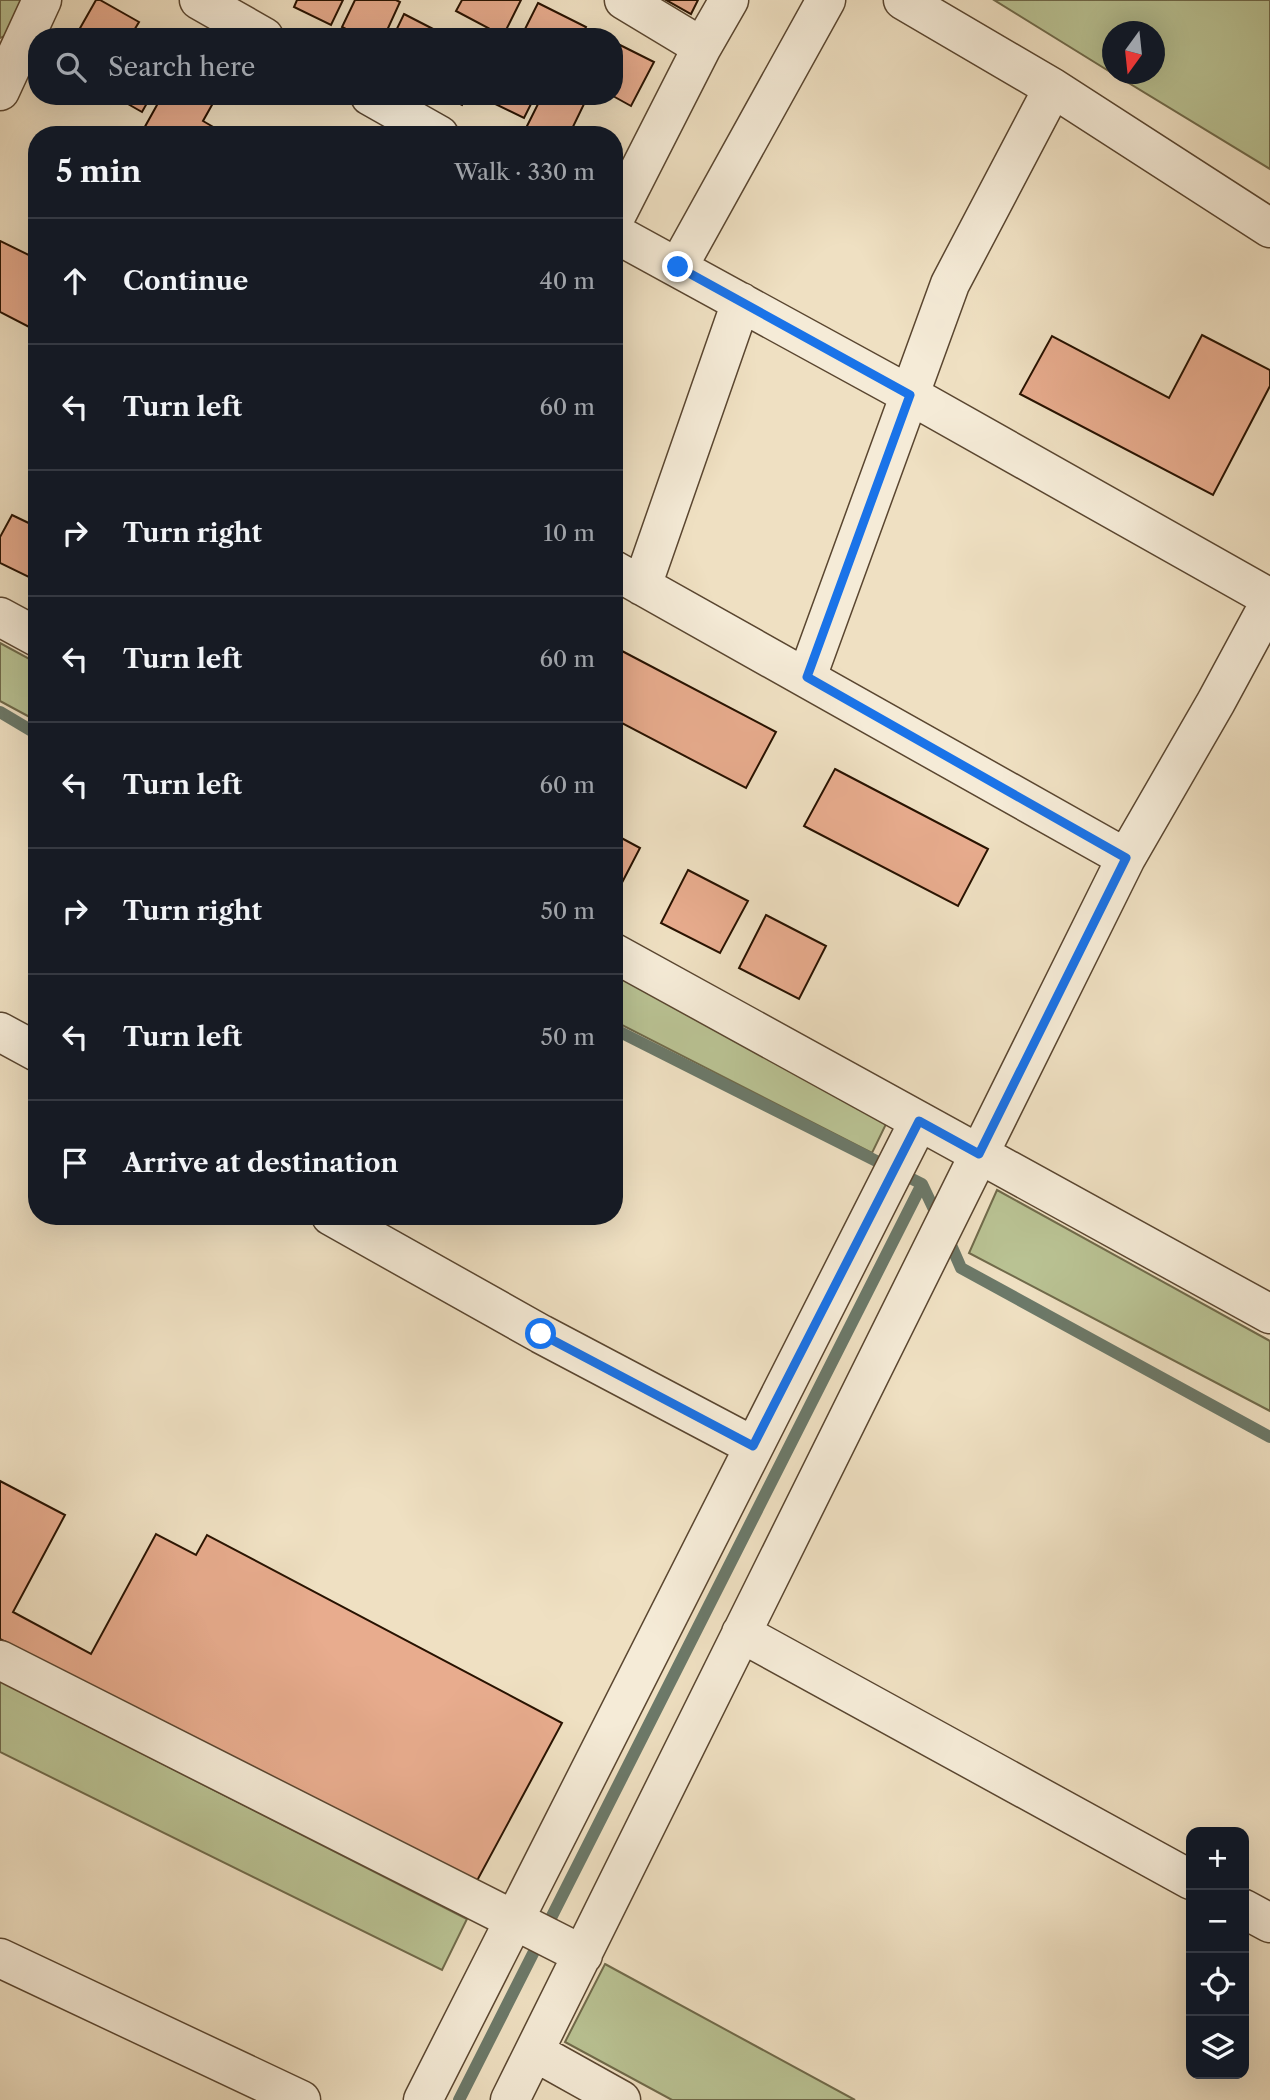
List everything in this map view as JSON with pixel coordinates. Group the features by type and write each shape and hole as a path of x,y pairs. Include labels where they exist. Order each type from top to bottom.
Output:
{"street":[{"path":"3,77 41,0"},
{"path":"199,0 248,28"},
{"path":"624,0 702,47"},
{"path":"623,202 702,47 729,0"},
{"path":"678,267 826,0"},
{"path":"903,0 1053,88 1270,228"},
{"path":"807,677 950,284 1053,88"},
{"path":"386,105 423,126"},
{"path":"510,2100 1126,858 1216,702 1270,600 910,395 623,238"},
{"path":"741,302 628,578 1126,858"},
{"path":"0,617 28,632"},
{"path":"623,958 1270,1314"},
{"path":"0,1032 28,1047"},
{"path":"423,2100 919,1121"},
{"path":"347,1225 541,1334 753,1446"},
{"path":"741,1633 1186,1877"},
{"path":"0,1660 583,1955"},
{"path":"1249,1912 1270,1923"},
{"path":"0,1958 302,2100"},
{"path":"535,2052 621,2100"}],"green space":[{"path":"0,0 24,0 9,34 0,38"},
{"path":"994,0 1270,0 1270,169 1130,84 1165,84 1165,21 1102,21 1102,67"},
{"path":"0,643 28,658 28,716 0,701"},
{"path":"623,979 888,1120 872,1153 623,1026"},
{"path":"997,1190 1270,1341 1270,1411 969,1253"},
{"path":"0,1681 467,1919 442,1970 0,1752"},
{"path":"605,1964 855,2100 672,2100 565,2042"}],"building":[{"path":"96,0 139,22 135,28 80,28"},
{"path":"297,0 343,0 331,25 294,7"},
{"path":"355,0 400,2 388,28 342,27"},
{"path":"462,0 521,0 507,28 488,28 456,11"},
{"path":"666,0 698,0 691,14"},
{"path":"538,3 586,27 586,28 526,28"},
{"path":"404,14 431,28 397,28"},
{"path":"623,46 654,62 631,106 623,102"},
{"path":"130,105 146,105 142,112"},
{"path":"157,105 212,105 203,121 212,126 145,126"},
{"path":"497,105 530,105 524,118"},
{"path":"538,105 584,105 573,126 527,126"},
{"path":"0,241 28,255 28,326 0,312"},
{"path":"1202,335 1270,370 1270,386 1213,495 1020,394 1052,336 1169,398"},
{"path":"12,515 28,523 28,577 0,563 0,537"},
{"path":"623,652 776,732 746,788 623,724"},
{"path":"835,769 988,849 958,906 804,826"},
{"path":"623,839 640,848 623,881"},
{"path":"688,870 748,901 720,953 661,923"},
{"path":"766,915 826,946 799,999 739,968"},
{"path":"0,1481 65,1515 13,1612 91,1654 156,1534 196,1555 207,1535 562,1723 472,1890 0,1639"}],"waterway":[{"path":"0,712 28,729"},
{"path":"623,1034 922,1184 939,1220"},
{"path":"459,2100 922,1184"},
{"path":"947,1236 961,1268 1270,1437"}],"route":[{"path":"541,1334 753,1446 919,1121 979,1154 1126,858 807,677 910,395 678,267"}]}
